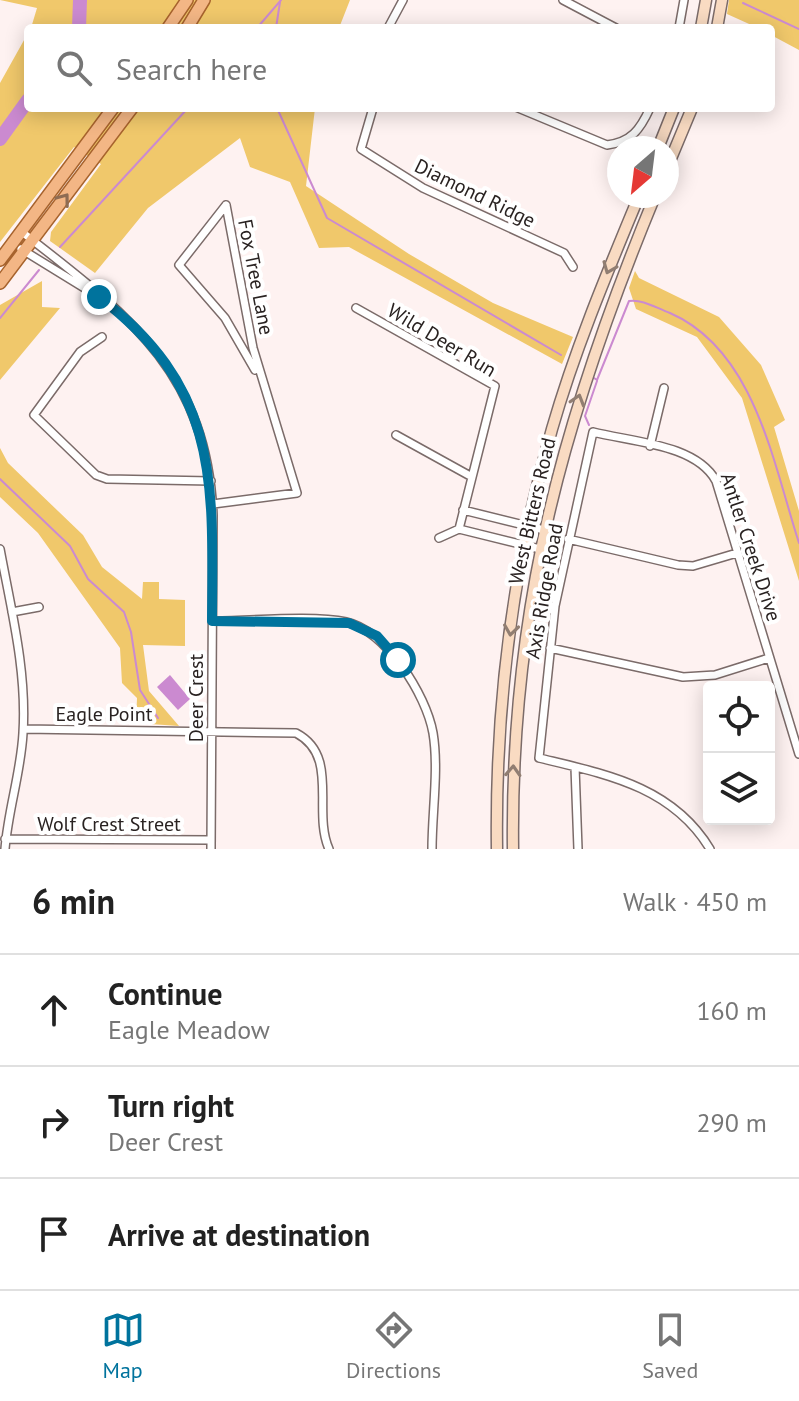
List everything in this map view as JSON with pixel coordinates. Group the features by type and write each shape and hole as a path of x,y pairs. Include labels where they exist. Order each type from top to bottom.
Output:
{"main road":[{"path":"171,24 187,0"},
{"path":"189,24 204,0"},
{"path":"702,24 706,0"},
{"path":"704,14 718,23 722,0"},
{"path":"0,260 110,112"},
{"path":"0,283 129,112"},
{"path":"663,136 672,112"},
{"path":"679,139 690,112"},
{"name":"West Bitters Road","path":"497,849 499,716 528,525 552,429 591,314 634,208"},
{"name":"West Bitters Road","path":"513,849 516,717 522,655 544,530 569,429 605,320 650,208"},
{"path":"591,314 605,320"}],"street":[{"path":"390,24 403,0"},
{"path":"563,0 608,24"},
{"path":"680,24 684,0"},
{"name":"Diamond Ridge","path":"372,112 361,149 423,188 564,253 573,267"},
{"path":"527,112 593,142 607,145 622,143 635,134 648,112"},
{"name":"Fox Tree Lane","path":"213,504 297,493 263,386 244,307 226,205 179,265 225,318 263,386"},
{"name":"Deer Crest","path":"22,232 147,338 179,383 201,433 213,504 211,845"},
{"name":"Deer Crest","path":"13,243 99,297"},
{"name":"Wild Deer Run","path":"356,308 495,386 459,529"},
{"path":"102,337 80,352 34,415 96,475 107,479 211,481"},
{"path":"650,446 664,388"},
{"name":"Antler Creek Drive","path":"593,432 689,456 709,468 799,754"},
{"name":"Axis Ridge Road","path":"575,767 539,758 550,648 568,539 593,432"},
{"path":"396,435 472,477"},
{"path":"463,510 544,530"},
{"path":"489,535 493,517"},
{"path":"439,538 459,529 540,549"},
{"path":"568,539 678,565 693,566 737,553"},
{"path":"0,549 20,665 24,729 5,849"},
{"path":"12,612 39,607"},
{"path":"212,621 341,621 364,628 389,647 429,718 433,733 432,849"},
{"path":"550,648 683,677 715,675 769,658"},
{"name":"Eagle Point","path":"24,729 285,731 307,738 321,761 322,829 329,849"},
{"path":"578,849 575,767 638,784 655,793 691,823 710,849"},
{"name":"Wolf Crest Street","path":"5,839 211,845"}],"shaded area":[{"path":"0,0 350,0 341,24 32,24 37,8"},
{"path":"729,0 799,0 799,50 775,37 775,24 749,24 727,14"},
{"path":"24,40 24,112 315,112 306,186 409,254 493,303 573,337 562,364 349,247 319,248 290,182 250,167 240,138 148,208 95,273 50,241 51,232 101,164 74,147 0,242 0,83"},
{"path":"635,271 639,278 719,317 761,365 785,420 774,427 799,511 799,581 742,398 697,337 636,309 629,288"},
{"path":"42,281 42,307 60,308 0,380 0,305"},
{"path":"0,448 8,463 83,535 102,567 142,599 143,582 159,582 159,599 185,600 185,646 143,645 149,691 179,726 136,723 137,698 122,683 120,648 38,533 0,497"},
{"path":"170,675 190,699 178,710 157,687"}],"waterway":[{"path":"79,24 80,0"},
{"path":"260,24 281,0"},
{"path":"277,24 280,2"},
{"path":"743,3 799,29"},
{"path":"0,139 24,106"},
{"path":"60,247 184,112"},
{"path":"279,112 327,218 561,355"},
{"path":"0,318 39,270"},
{"path":"594,378 597,380 629,301 655,306 699,330 722,353 757,412 799,543"},
{"path":"589,425 585,416 597,381"},
{"path":"0,479 70,546 88,579 124,612 131,632 140,690 158,718"}],"route":[{"path":"99,297 127,318 164,360 179,383 201,433 212,487 212,621 341,621 377,636 398,660"}]}
